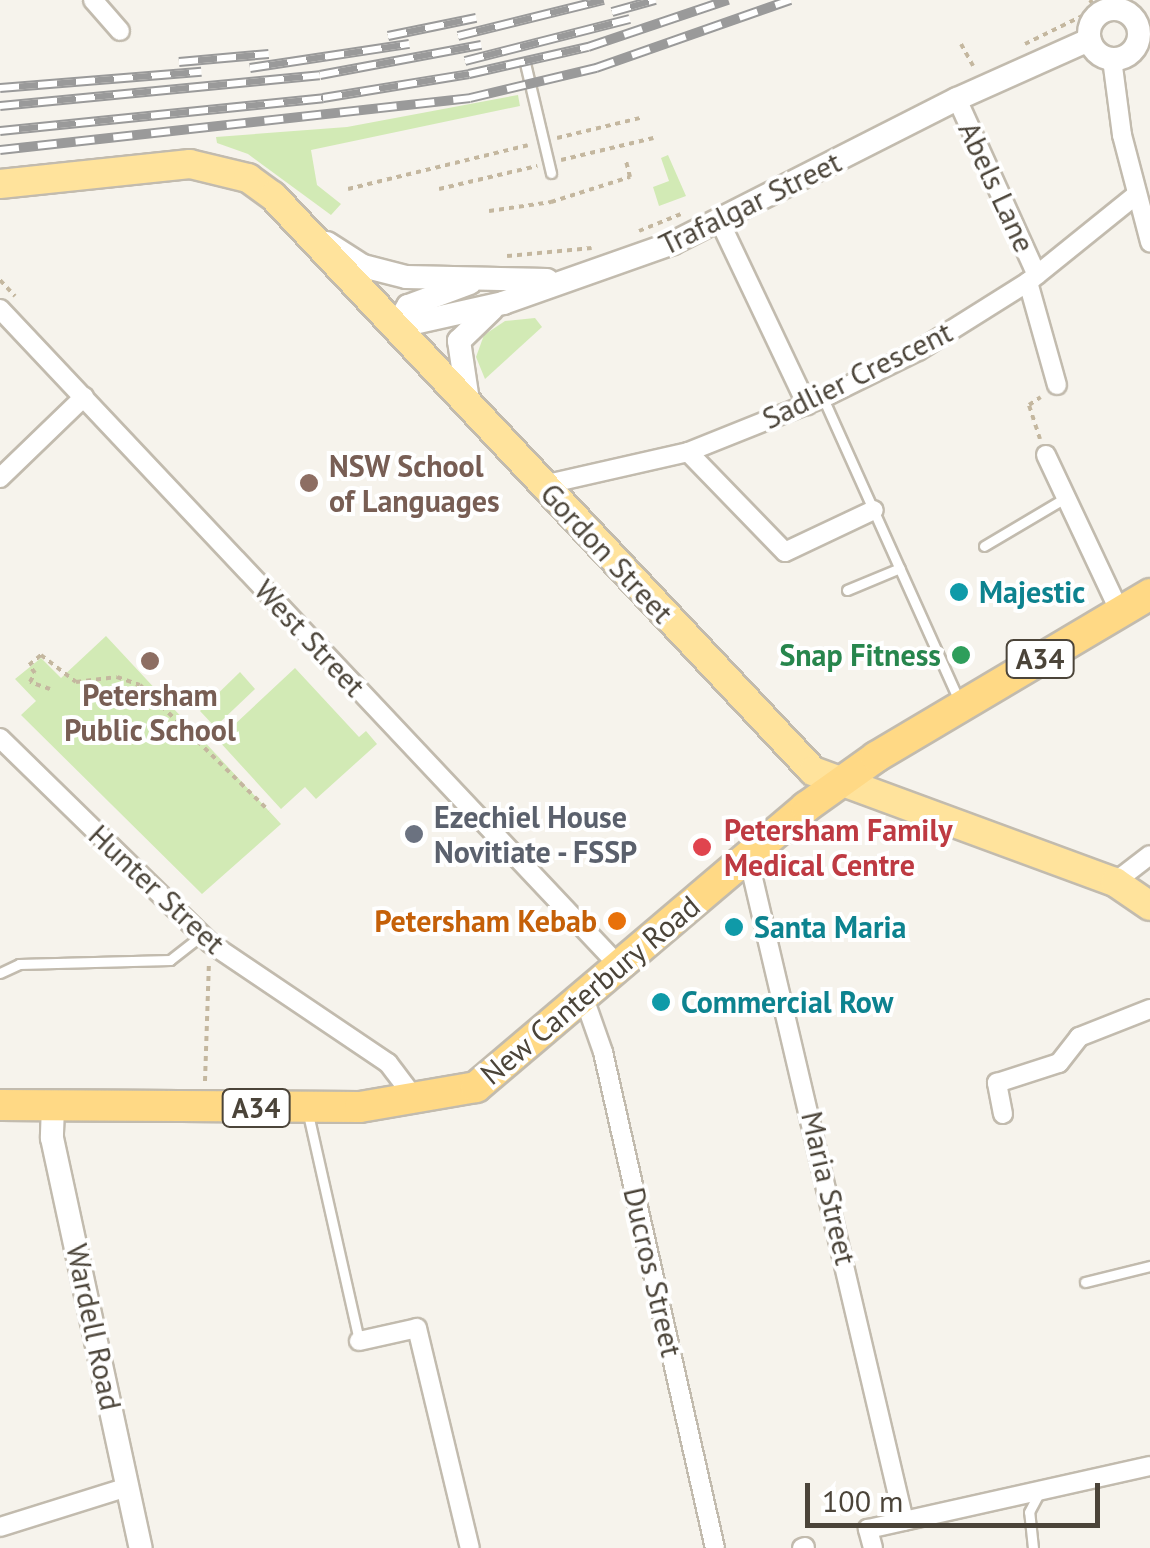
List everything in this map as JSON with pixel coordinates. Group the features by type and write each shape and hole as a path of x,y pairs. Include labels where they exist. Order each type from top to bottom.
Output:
{"highway":[{"name":"New Canterbury Road","path":"0,1105 307,1108 416,1100 486,1081 842,781 961,705 1150,594"}],"main road":[{"name":"Gordon Street","path":"0,184 216,166 248,178 300,224 803,761 842,781 1115,882 1150,906"}],"street":[{"path":"93,0 120,31"},
{"path":"1112,59 1132,52 1144,21 1121,10 1106,10 1094,18 1089,40 1112,59 1150,242"},
{"name":"Trafalgar Street","path":"396,327 504,303 720,222 957,99 1089,40"},
{"name":"Abels Lane","path":"957,99 1033,279 1057,385"},
{"name":"Sadlier Crescent","path":"543,485 688,452 815,402 918,350 1033,279 1137,194"},
{"path":"720,222 815,402"},
{"path":"300,224 373,269 470,282 570,279"},
{"path":"396,327 408,306 470,282"},
{"path":"471,406 460,373 459,341 475,320 504,303"},
{"name":"West Street","path":"0,308 620,967"},
{"path":"0,478 84,397"},
{"path":"688,452 784,552 874,510"},
{"path":"1046,455 1120,612"},
{"name":"Hunter Street","path":"0,738 206,939 388,1063 416,1100"},
{"path":"1115,882 1150,855"},
{"name":"Maria Street","path":"748,857 904,1520"},
{"name":"Ducros Street","path":"584,998 603,1052 715,1548"},
{"path":"1002,1114 996,1083 1060,1064 1079,1037 1150,1009"},
{"name":"Wardell Road","path":"53,1106 52,1138 141,1548"},
{"path":"359,1340 416,1328 470,1548"},
{"path":"872,1548 868,1529 1150,1466"},
{"path":"0,1526 128,1487"}],"lane":[{"path":"525,62 551,174"},
{"path":"815,402 874,510 961,705"},
{"path":"984,546 1065,498"},
{"path":"846,590 900,568"},
{"path":"0,974 19,964 170,960 206,939"},
{"path":"307,1108 359,1340"},
{"path":"1085,1282 1150,1266"},
{"path":"1033,1548 1029,1512 1040,1490"}],"path":[{"path":"1034,36 1115,0"},
{"path":"960,44 972,66"},
{"path":"348,189 644,117"},
{"path":"489,211 551,202 630,177 626,161"},
{"path":"375,175 376,182"},
{"path":"628,235 688,210"},
{"path":"504,256 597,246"},
{"path":"1046,455 1029,405 1057,385"},
{"path":"50,689 30,682 29,664 42,655 76,682 117,677 140,685 269,812"},
{"path":"205,1081 206,939"}],"green space":[{"path":"518,95 520,106 311,150 317,185 341,204 331,215 248,154 217,143 216,137 347,127"},
{"path":"668,155 686,196 659,206 653,187 669,181 661,158"},
{"path":"535,318 542,327 485,379 476,357 484,335 505,321"},
{"path":"106,636 281,824 202,894 21,715 36,701 15,679 41,658 61,678"},
{"path":"295,668 359,737 366,731 377,744 316,799 305,787 281,809 218,740"},
{"path":"240,672 255,689 215,727 200,711"}],"railway":[{"path":"458,36 604,0"},
{"path":"612,12 655,0"},
{"path":"0,131 323,98 469,74 588,47 728,0"},
{"path":"0,150 470,98 596,68 790,0"},
{"path":"388,36 476,18"},
{"path":"465,61 630,19"},
{"path":"250,68 409,44"},
{"path":"0,106 320,75 481,45"},
{"path":"179,62 269,54"},
{"path":"0,88 201,72"}],"place":[{"name":"NSW School of Languages","path":"309,483"},
{"name":"Majestic","path":"959,592"},
{"name":"Snap Fitness","path":"961,655"},
{"name":"Petersham Public School","path":"150,661"},
{"name":"Ezechiel House Novitiate - FSSP","path":"414,834"},
{"name":"Petersham Family Medical Centre","path":"702,847"},
{"name":"Petersham Kebab","path":"617,921"},
{"name":"Santa Maria","path":"734,927"},
{"name":"Commercial Row","path":"661,1002"}]}
